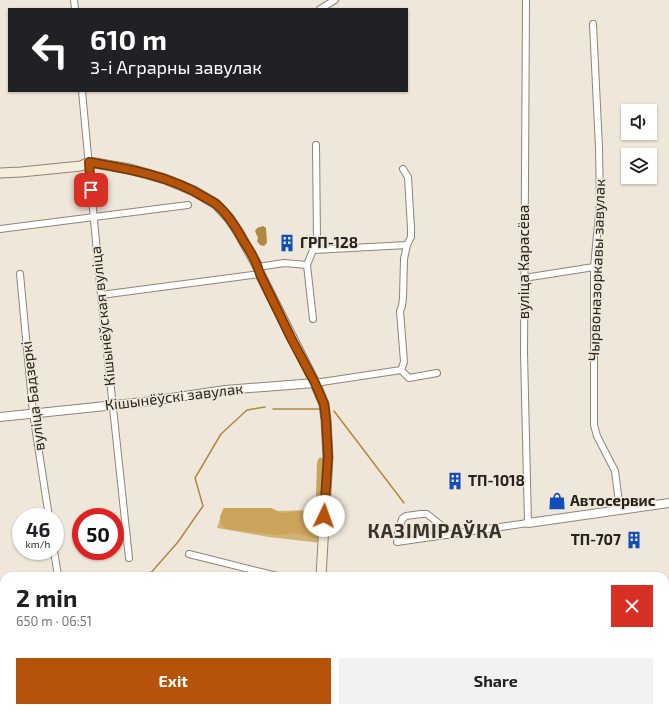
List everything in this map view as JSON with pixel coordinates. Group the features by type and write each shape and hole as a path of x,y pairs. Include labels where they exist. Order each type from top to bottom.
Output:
{"main road":[{"path":"0,172 21,172 81,166 89,162 130,169 194,191 216,204 229,218 240,233 259,270 324,404 328,457 321,572"}],"street":[{"path":"322,8 335,0"},
{"name":"вуліца Карасёва","path":"526,0 524,353 528,523"},
{"name":"Чырвоназоркавы завулак","path":"593,24 600,203 594,267 594,425 597,436 615,470 620,510"},
{"name":"Кішынёўская вуліца","path":"82,92 112,406 129,558"},
{"path":"313,319 307,265 317,240 316,145"},
{"path":"401,370 404,362 400,311 403,298 404,259 407,245 411,238 408,177 403,169"},
{"path":"0,229 188,206"},
{"path":"314,250 407,245"},
{"path":"101,295 259,270 284,264 307,265"},
{"path":"524,278 594,267"},
{"name":"вуліца Бадзеркі","path":"20,274 33,413 48,508"},
{"path":"401,370 409,378 436,373"},
{"path":"315,383 401,370"},
{"name":"Кішынёўскі завулак","path":"0,417 112,406 226,390 315,383"},
{"path":"449,535 442,526 427,514 406,516 402,519 397,542 449,535 669,503"},
{"path":"189,554 261,572"},
{"path":"55,560 57,572"}],"shaded area":[{"path":"263,226 266,228 267,243 264,246 260,245 257,241 258,238 255,231 257,228"},
{"path":"324,457 321,536 316,539 296,533 279,535 226,529 221,524 220,516 225,508 272,508 280,513 305,511 312,512 318,508 319,505 316,496 317,463 319,458"},
{"path":"223,508 282,511 324,509 321,543 269,537 217,528"}],"waterway":[{"path":"152,572 178,542 203,506 195,478 221,434 247,410 265,407"},
{"path":"273,409 320,409"},
{"path":"334,411 404,503"}],"place":[{"name":"ГРП-128","path":"287,243"},
{"name":"ТП-1018","path":"455,481"},
{"name":"Автосервис","path":"557,501"},
{"name":"ТП-707","path":"634,540"}],"district":[{"name":"КАЗІМІРАЎКА","path":"435,531"}],"route":[{"path":"91,190 89,162 130,169 194,191 216,204 240,233 324,404 328,457 324,516"}]}
